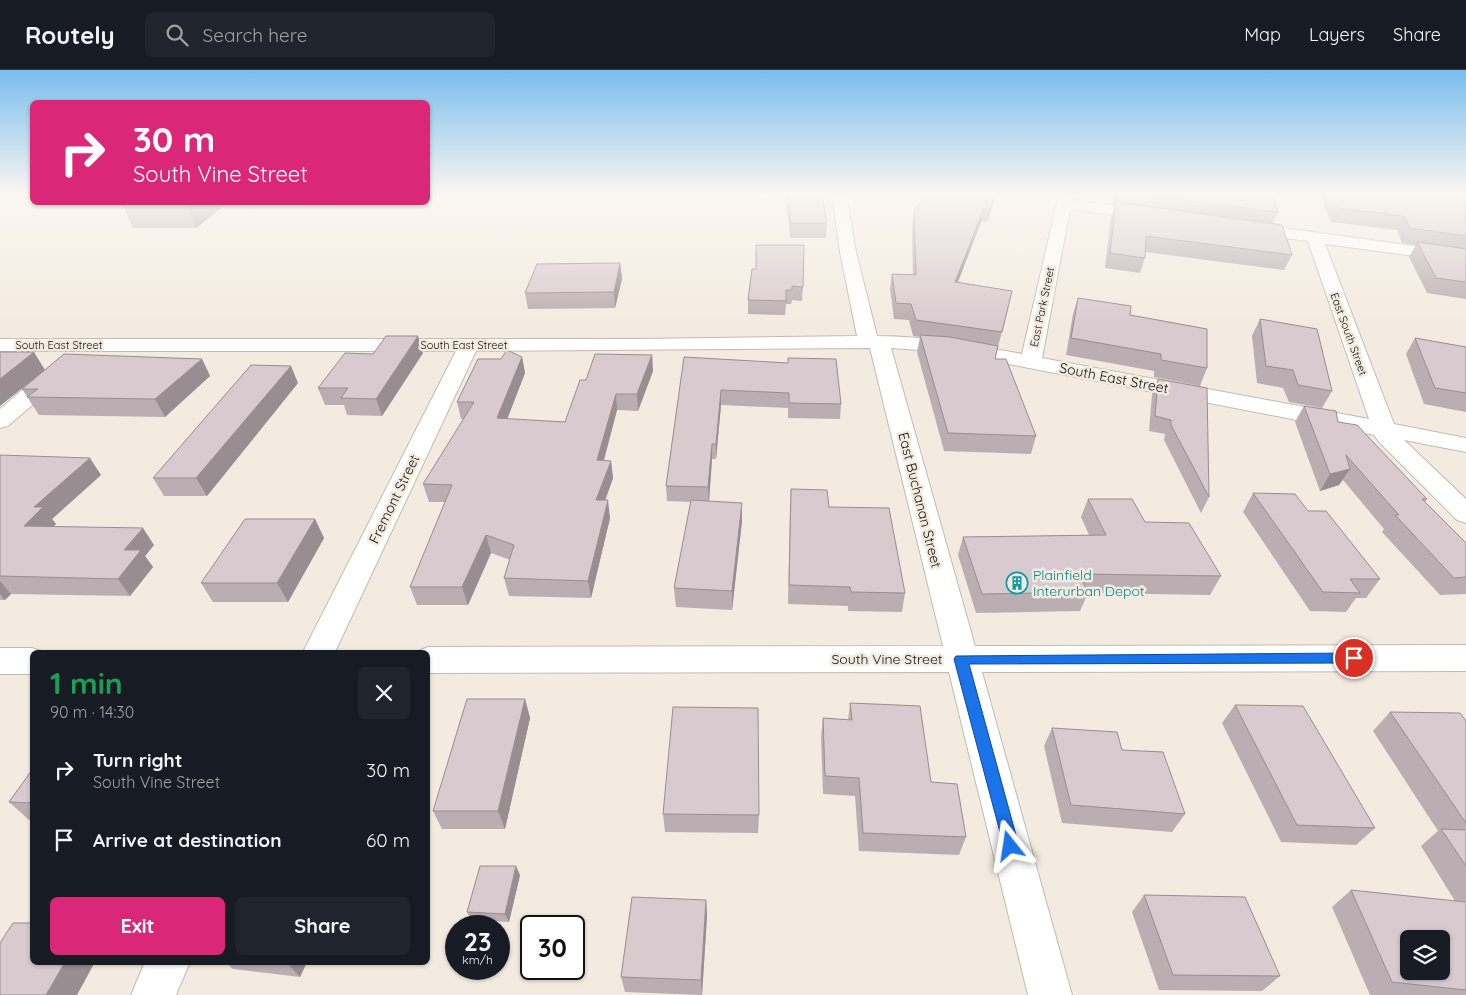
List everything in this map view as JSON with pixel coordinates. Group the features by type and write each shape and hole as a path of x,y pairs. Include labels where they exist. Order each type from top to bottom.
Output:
{"street":[{"name":"East Buchanan Street","path":"846,237 848,252 961,659 1050,995"},
{"name":"East Park Street","path":"1030,362 1057,237"},
{"path":"1309,237 1466,258"},
{"name":"East South Street","path":"1315,238 1387,437 1466,514"},
{"name":"South East Street","path":"0,345 469,345 874,342 947,346 1466,445"},
{"path":"0,421 90,345"},
{"name":"Fremont Street","path":"320,650 469,345"},
{"name":"South Vine Street","path":"430,660 1466,658"},
{"path":"0,661 30,661"},
{"path":"153,995 167,965"}],"building":[{"path":"915,237 973,237 955,282 1012,291 1002,332 916,320 911,304 896,303 892,274 916,275"},
{"path":"1112,237 1146,237 1145,258 1110,253"},
{"path":"1155,237 1286,237 1292,255"},
{"path":"1417,242 1466,249 1466,282 1436,278"},
{"path":"756,245 804,245 803,287 792,286 792,290 786,290 786,301 748,300 752,269 756,269"},
{"path":"620,263 614,292 525,293 537,264"},
{"path":"1078,298 1131,306 1130,315 1207,329 1207,368 1161,360 1161,354 1071,338"},
{"path":"1260,319 1317,329 1332,391 1298,385 1293,370 1266,366"},
{"path":"920,335 950,337 998,346 995,359 1006,359 1036,436 948,433"},
{"path":"386,336 418,336 376,399 341,398 348,388 318,388 345,353 373,354"},
{"path":"1415,338 1466,347 1466,393 1435,388"},
{"path":"507,350 522,357 497,418 565,422 580,380 586,380 595,354 652,355 637,394 616,394 597,460 611,461 596,500 608,500 588,581 504,578 514,545 486,535 462,587 410,587 452,485 423,484 474,402 457,402 478,359 501,359"},
{"path":"0,352 34,352 0,379"},
{"path":"64,354 202,359 155,399 27,397 38,389 22,389"},
{"path":"684,357 788,363 788,358 836,359 841,404 789,403 789,393 721,390 716,444 712,444 708,487 666,486"},
{"path":"251,365 291,366 196,478 153,478"},
{"path":"1158,379 1207,388 1209,497 1171,425 1171,420 1155,416"},
{"path":"1304,406 1336,411 1338,422 1357,425 1427,499 1422,499 1466,543 1466,577 1454,578 1395,515 1399,515 1346,455 1350,469 1330,474"},
{"path":"0,455 90,458 34,507 43,507 24,526 143,528 124,550 141,550 118,579 0,576"},
{"path":"791,489 827,490 829,507 889,508 905,593 851,592 850,587 789,585"},
{"path":"1253,493 1295,494 1308,511 1326,511 1380,579 1350,579 1360,593 1323,592"},
{"path":"1088,499 1132,499 1145,522 1189,523 1221,576 1079,574 1088,592 982,594 963,537 1106,535"},
{"path":"691,500 742,503 732,591 674,588"},
{"path":"245,519 315,519 277,583 201,583"},
{"path":"467,699 525,699 498,811 433,811"},
{"path":"850,703 920,706 931,782 957,784 966,837 863,833 859,778 825,776 823,718 852,720"},
{"path":"1235,705 1303,706 1375,828 1297,825"},
{"path":"673,707 758,708 759,815 663,814"},
{"path":"1390,712 1460,713 1466,721 1466,823"},
{"path":"1052,728 1117,732 1122,750 1163,752 1185,814 1071,805"},
{"path":"30,773 30,803 9,802"},
{"path":"1441,829 1466,830 1466,866"},
{"path":"480,866 516,866 505,914 467,912"},
{"path":"1351,890 1466,902 1466,990 1392,982"},
{"path":"1144,895 1245,897 1280,976 1173,975"},
{"path":"632,897 706,900 701,980 621,977"},
{"path":"13,923 30,923 30,965 63,965 46,995 0,995 0,943"}],"place":[{"name":"Plainfield Interurban Depot","path":"1017,583"}],"route":[{"path":"1010,846 961,659 1354,658"}]}
